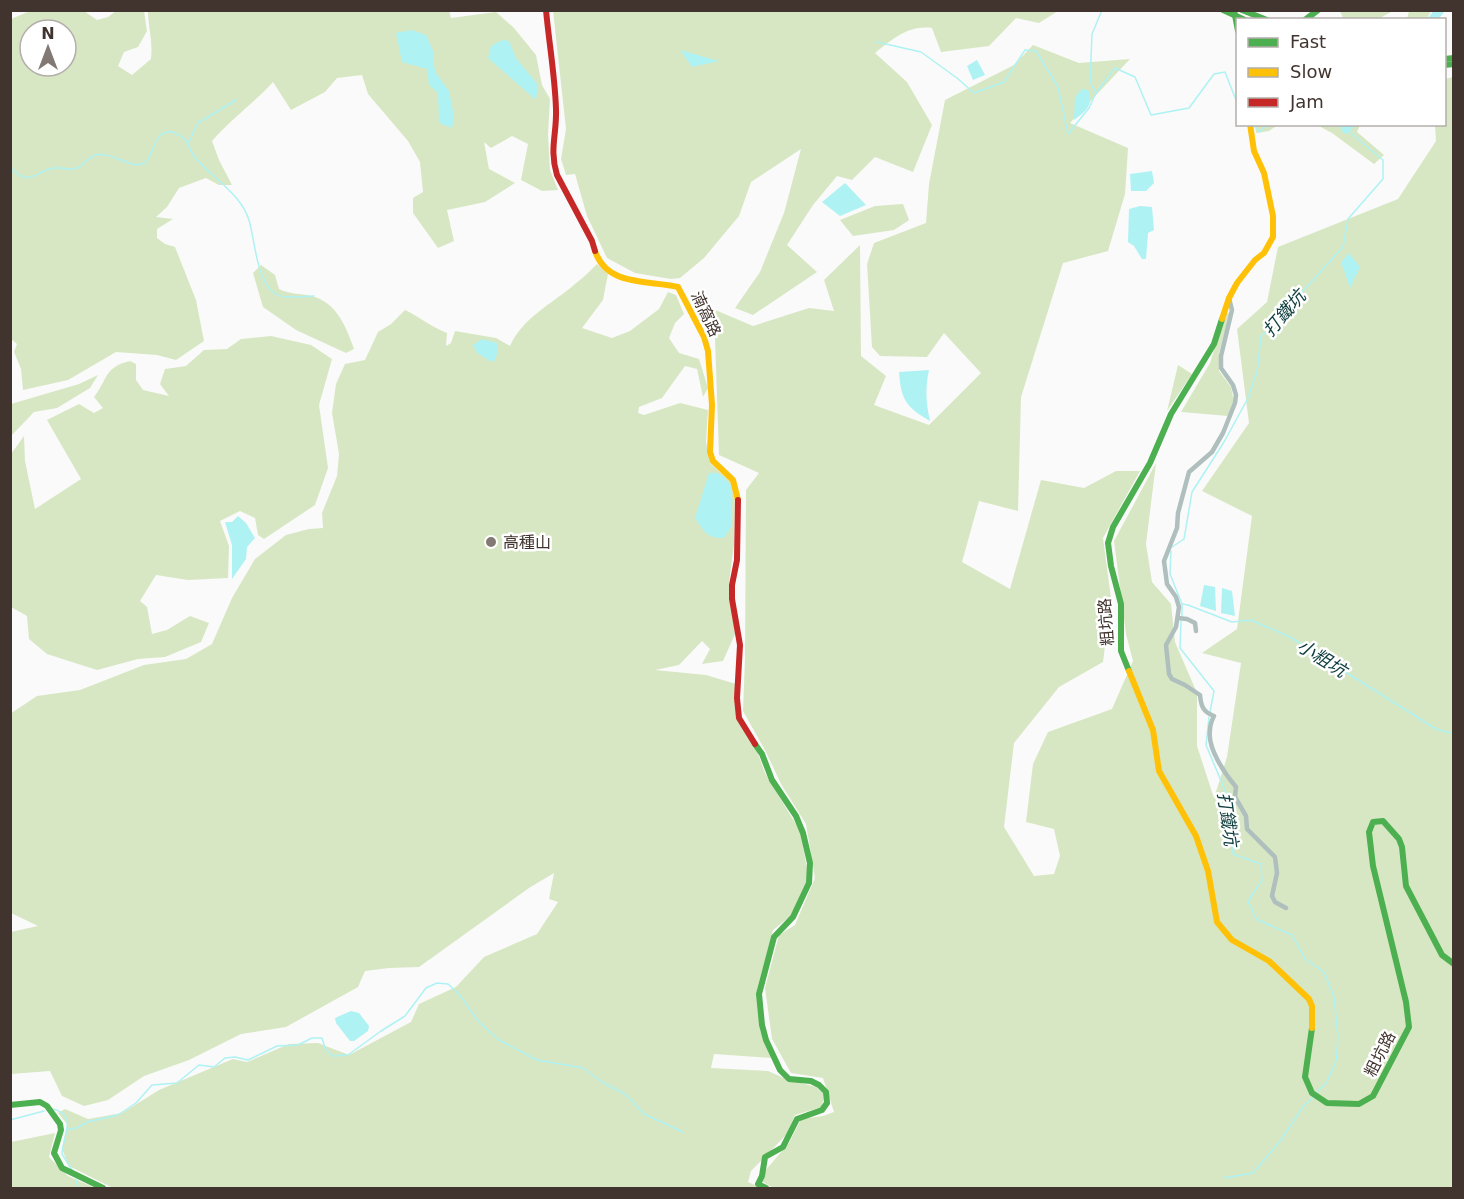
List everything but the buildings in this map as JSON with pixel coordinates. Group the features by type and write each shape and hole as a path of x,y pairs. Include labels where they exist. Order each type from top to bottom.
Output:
{"street":[{"name":"湳窩路","path":"546,10 556,111 552,153 554,165 603,264 621,278 678,287 704,337 708,351 712,405 710,452 713,461 733,480 738,495 737,546 732,599 740,645 738,712 746,731 762,754 772,780 796,816 806,842 810,872 809,884 793,917 774,937 759,994 766,1040 780,1070 789,1079 811,1081 819,1085 826,1092 827,1098 825,1108 797,1119 783,1147 765,1157 762,1176 758,1184 766,1188"},
{"path":"1223,10 1234,13"},
{"path":"1242,10 1262,18"},
{"name":"粗坑路","path":"1250,128 1254,151 1264,173 1273,216 1273,237 1264,253 1241,277 1229,298 1214,344 1171,414 1150,463 1113,527 1108,543 1121,604 1121,651 1153,730 1159,771 1196,836 1208,871 1217,922 1232,940 1277,967 1303,992 1312,1006 1313,1021 1305,1069 1307,1084 1315,1095 1327,1103 1359,1104 1366,1101 1378,1088 1408,1027 1406,1002 1373,866 1369,832 1373,822 1383,820 1399,839 1406,886 1442,955 1454,964"},
{"path":"1229,298 1232,310 1221,356 1221,368 1233,384 1236,395 1235,403 1212,452 1189,472 1178,513 1177,528 1164,561 1167,584 1176,597 1179,607 1176,627 1166,645 1168,674 1172,680 1200,695 1201,705 1207,713 1214,716 1209,732 1217,760 1236,787 1235,797 1246,816 1247,829 1275,857 1277,873 1272,896 1275,902 1286,908"},
{"path":"1178,618 1195,623 1196,631"},
{"path":"10,1105 40,1102 47,1106 60,1124 61,1130 54,1153 62,1168 103,1188"}],"green space":[{"path":"148,10 449,10 451,18 496,12 514,28 536,55 542,85 550,99 548,134 550,170 558,190 542,191 521,180 528,144 512,136 491,148 484,142 489,169 515,183 485,202 447,210 454,241 438,248 413,213 413,198 423,192 420,162 408,141 368,94 362,75 337,78 325,92 291,110 273,82 212,141 232,185 219,185 206,178 179,188 167,207 156,217 173,219 157,229 157,238 175,247 196,300 204,341 176,360 157,355 116,352 68,380 23,390 21,369 14,352 17,344 11,339 11,19 30,11 84,11 97,20 108,17 116,11 144,11 147,31 138,47 124,52 118,66 132,75 151,59"},
{"path":"1393,10 1380,18 1343,18 1340,11"},
{"path":"1409,10 1431,11 1428,18 1407,18"},
{"path":"553,11 1058,11 1039,23 1016,18 989,46 941,52 932,28 923,28 901,34 875,53 907,82 932,125 913,172 875,157 852,180 837,176 813,205 787,245 817,272 753,315 735,308 760,272 784,213 801,149 751,182 739,216 704,258 680,278 671,279 635,273 607,258 587,216 575,174 566,175 561,159 566,129"},
{"path":"1033,45 1079,63 1130,59 1070,123 1128,148 1125,194 1108,251 1063,263 1021,397 1018,511 979,501 962,562 1010,589 1041,480 1084,488 1116,471 1140,471 1103,538 1111,598 1103,662 1059,687 1014,743 1004,827 1034,876 1054,874 1060,856 1054,829 1026,822 1033,764 1048,732 1112,709 1133,661 1126,634 1114,541 1156,463 1146,544 1152,582 1171,604 1175,642 1197,693 1197,746 1214,798 1227,757 1241,663 1202,653 1237,629 1252,516 1202,491 1249,423 1237,329 1267,302 1278,247 1398,199 1436,141 1435,126 1446,126 1446,79 1453,77 1453,1188 773,1188 758,1179 789,1143 801,1119 834,1112 823,1078 791,1073 772,1039 765,988 779,935 795,925 815,878 806,824 781,784 743,711 746,490 759,473 719,455 715,338 694,301 753,326 809,308 834,311 824,280 860,245 861,356 886,376 874,405 929,425 981,373 944,333 927,357 880,356 872,347 867,264 874,243 926,223 929,184 945,100 1014,65"},
{"path":"1255,126 1276,126 1269,131 1256,133"},
{"path":"1319,126 1360,126 1357,132 1384,155 1374,164"},
{"path":"903,204 909,220 894,230 853,236 840,220 875,206"},
{"path":"597,264 608,274 603,300 582,328 612,338 630,331 659,309 668,292 676,295 684,314 675,323 669,338 679,353 699,359 708,388 703,397 697,369 685,366 662,398 639,407 638,413 644,415 680,403 708,410 706,442 711,464 732,483 735,495 734,544 729,583 735,634 723,661 702,664 710,649 702,641 679,665 655,670 706,675 736,684 736,717 757,751 765,773 800,831 808,873 805,888 792,915 773,930 757,990 760,1030 771,1058 714,1054 711,1068 768,1071 786,1079 816,1087 824,1094 822,1107 795,1115 786,1135 751,1171 748,1182 761,1188 113,1188 69,1166 62,1149 67,1124 58,1113 65,1109 88,1119 122,1113 159,1090 233,1059 247,1062 289,1044 318,1043 349,1055 411,1022 419,1004 456,987 484,957 537,934 558,902 549,899 554,873 529,888 419,967 365,971 358,987 286,1027 241,1034 189,1060 144,1076 108,1100 84,1106 62,1096 50,1071 11,1074 11,932 38,926 11,913 10,714 37,696 80,690 144,665 186,659 212,644 232,598 255,559 286,535 323,528 322,513 337,476 339,454 332,413 336,384 345,364 365,360 378,332 391,324 405,310 447,333 446,346 451,343 455,331 496,338 510,346 530,319 578,282"},
{"path":"261,265 275,275 279,289 311,296 328,304 344,324 354,349 346,353 296,330 263,307 253,273"},
{"path":"1230,313 1219,353 1219,371 1231,387 1234,402 1228,416 1181,412 1210,363 1225,315"},
{"path":"271,336 311,345 332,359 319,405 328,468 315,505 264,539 258,535 255,518 240,511 220,521 229,546 228,578 188,580 156,575 140,601 147,607 152,634 167,630 190,616 209,623 201,642 165,657 138,659 97,670 47,654 29,639 27,616 11,607 11,454 24,436 25,461 35,509 81,479 47,420 79,404 94,413 103,408 94,397 115,367 130,361 136,364 136,380 143,390 169,396 160,384 165,369 186,366 204,350 227,349 241,339"},
{"path":"1178,365 1192,374 1167,411"},
{"path":"98,375 90,388 57,408 34,412 11,436 11,404 79,384"},
{"path":"55,1133 49,1157 68,1176 95,1188 11,1188 11,1142"}],"water":[{"path":"412,30 426,35 434,53 433,62 436,73 449,91 454,116 452,128 439,123 438,93 429,85 427,69 402,62 396,33"},
{"path":"502,40 509,41 516,58 538,85 536,100 488,58 491,46"},
{"path":"680,50 719,61 692,67"},
{"path":"977,60 985,75 973,80 967,66"},
{"path":"1082,89 1088,90 1090,104 1074,120 1075,97"},
{"path":"1152,171 1154,183 1146,191 1131,191 1130,174"},
{"path":"845,183 866,205 840,216 822,202"},
{"path":"1140,206 1152,207 1154,230 1148,233 1146,259 1142,259 1134,246 1128,242 1129,209"},
{"path":"1349,253 1360,267 1350,288 1341,262"},
{"path":"482,339 497,343 498,351 492,362 477,353 473,345"},
{"path":"929,370 927,395 930,421 906,402 901,390 899,372"},
{"path":"709,473 717,473 724,477 731,486 731,527 724,538 714,537 707,533 695,518"},
{"path":"238,516 246,523 255,538 247,547 246,559 232,579 232,545 225,522 232,522"},
{"path":"1204,585 1215,587 1216,611 1200,606"},
{"path":"1222,588 1232,591 1235,616 1221,613"},
{"path":"351,1011 359,1013 369,1026 368,1031 354,1041 350,1041 336,1023 335,1018"}],"waterway":[{"path":"1102,10 1092,34 1090,82 1096,93 1115,68 1135,77 1151,115 1189,108 1214,74 1225,72 1236,100"},
{"name":"打鐵坑","path":"1434,18 1440,10"},
{"path":"877,42 921,52 974,93 1004,82 1025,50 1036,51 1058,87 1068,134 1089,108 1096,93"},
{"path":"189,142 198,123 236,100"},
{"path":"1254,126 1260,132 1265,126"},
{"name":"打鐵坑","path":"1172,547 1184,539 1192,492 1224,442 1247,400 1257,372 1261,337 1343,247 1348,219 1383,179 1383,160 1340,126"},
{"path":"10,167 28,178 48,169 77,168 91,157 102,154 139,165 148,160 160,136 165,132 172,132 185,140 193,155 232,193 245,210 257,259 268,287 274,293 283,296 314,296"},
{"name":"打鐵坑","path":"1171,551 1170,574 1182,604 1182,616"},
{"name":"小粗坑","path":"1182,604 1232,622 1251,620 1290,637 1436,729 1454,734"},
{"name":"打鐵坑","path":"1181,621 1180,648 1214,691 1210,712"},
{"name":"打鐵坑","path":"1209,717 1206,745 1227,795 1233,854 1261,864 1262,880 1248,901 1256,919 1292,935 1305,959 1324,972 1334,997 1338,1037 1336,1061 1327,1082 1317,1092"},
{"path":"68,1129 118,1115 136,1103 152,1085 177,1083 199,1065 214,1067 225,1058 235,1057 248,1060 277,1046 298,1045 312,1038 322,1038 325,1048 332,1056 348,1055 405,1016 426,988 437,983 448,984 458,993 480,1023 499,1040 537,1060 583,1068 602,1082 625,1094 644,1114 683,1132"},
{"name":"打鐵坑","path":"1224,1178 1253,1173 1314,1096"},
{"path":"53,1109 61,1112 67,1122 62,1154 72,1170"},
{"path":"10,1120 44,1111"},
{"path":"76,1180 78,1188"}],"traffic: fast":[{"path":"1223,10 1241,18"},
{"path":"1234,10 1236,20"},
{"path":"1242,10 1262,18"},
{"path":"1308,18 1318,10"},
{"path":"1446,59 1454,58"},
{"path":"1446,65 1454,64"},
{"path":"1129,671 1121,651 1121,604 1111,566 1108,543 1113,527 1150,463 1171,414 1214,344 1222,319"},
{"path":"755,744 762,754 772,780 796,816 803,833 810,863 809,883 793,917 774,937 759,994 762,1025 766,1040 780,1070 789,1079 811,1081 819,1085 826,1092 827,1103 822,1110 797,1119 783,1147 765,1157 762,1176 758,1184 766,1188"},
{"path":"1312,1028 1305,1077 1312,1093 1327,1103 1359,1104 1373,1096 1409,1027 1406,1002 1373,866 1369,832 1373,822 1383,821 1399,839 1406,886 1442,955 1454,964"},
{"path":"10,1105 40,1102 47,1106 60,1124 61,1130 54,1153 62,1168 103,1188"}],"traffic: slow":[{"path":"1222,319 1237,283 1255,260 1264,253 1273,237 1273,216 1264,173 1254,151 1250,126"},
{"path":"595,251 601,263 609,271 619,276 630,280 678,287 704,337 708,351 712,405 710,452 713,461 733,480 738,500"},
{"path":"1129,671 1153,730 1159,771 1196,836 1208,871 1217,922 1232,940 1269,961 1309,999 1312,1006 1312,1028"}],"traffic: jam":[{"path":"546,10 555,97 556,118 553,149 555,166 557,175 595,251"},
{"path":"738,500 737,560 732,585 732,599 740,645 737,698 739,718 755,744"}],"place":[{"name":"高種山","path":"491,542"}]}
